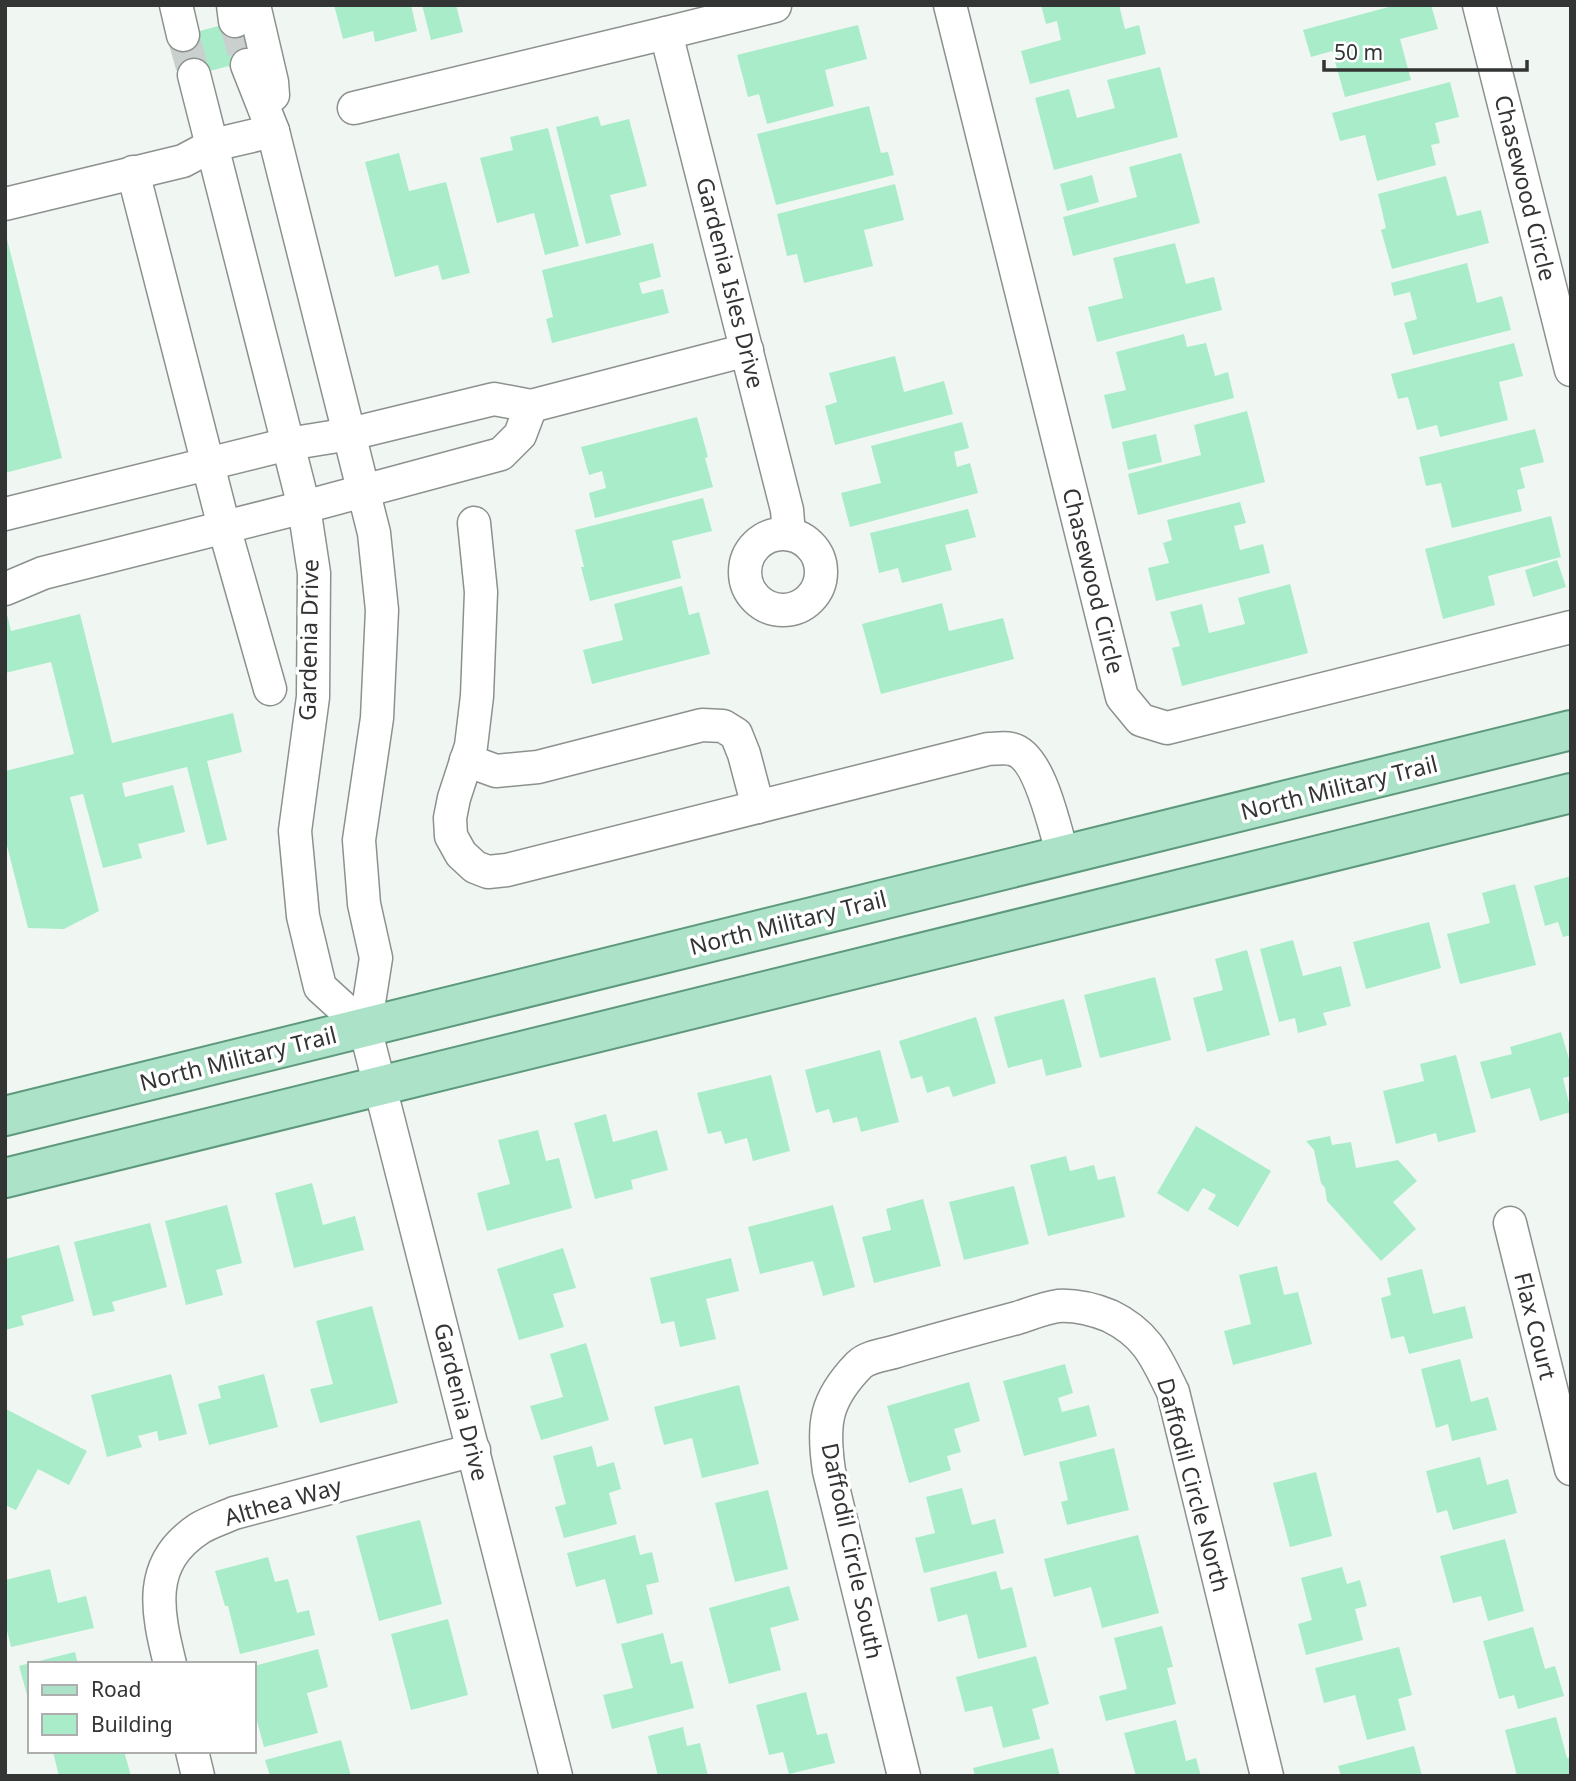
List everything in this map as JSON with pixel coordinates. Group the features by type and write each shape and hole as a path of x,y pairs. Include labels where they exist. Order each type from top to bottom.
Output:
{"main road":[{"name":"North Military Trail","path":"5,1116 1571,730"},
{"path":"5,1178 1571,793"}],"street":[{"name":"Chasewood Circle","path":"950,5 1122,697 1141,720 1167,728 1571,627"},
{"name":"Chasewood Circle","path":"1479,5 1571,370"},
{"path":"354,108 775,6"},
{"name":"Gardenia Drive","path":"241,11 272,82 273,131"},
{"name":"Gardenia Isles Drive","path":"666,33 787,510 789,534"},
{"name":"Gardenia Drive","path":"247,65 273,131 374,533 382,610 377,718 359,840 364,904 376,958 365,1028 556,1776"},
{"name":"Gardenia Drive","path":"194,75 304,507 314,573 313,697 295,831 303,916 320,987 365,1028"},
{"path":"5,204 183,161 213,145 273,131"},
{"path":"133,172 224,527 270,689"},
{"path":"5,514 288,444 350,434 494,399 531,406 747,350"},
{"path":"5,589 43,573 501,454 520,435 531,406"},
{"path":"474,523 481,592 477,696 471,746 450,818 451,836 461,854 475,867 488,872 507,870 988,749 1013,749 1027,758 1035,769 1044,790 1063,856"},
{"path":"466,760 496,771 538,767 702,725 723,726 736,734 758,807"},
{"name":"Flax Court","path":"1510,1223 1571,1469"},
{"name":"Daffodil Circle North","path":"928,1342 1058,1306 1085,1308 1110,1316 1138,1333 1156,1356 1172,1392 1267,1776"},
{"name":"Daffodil Circle South","path":"904,1776 830,1471 826,1424 838,1389 862,1362 928,1342"},
{"name":"Althea Way","path":"170,1662 159,1609 160,1582 179,1545 201,1528 234,1513 474,1450"},
{"path":"192,1753 198,1776"}],"building":[{"path":"334,5 411,5 417,31 375,42 373,31 343,39"},
{"path":"422,5 456,5 463,32 431,40"},
{"path":"1041,5 1119,5 1125,29 1139,25 1146,54 1030,84 1021,51 1061,40 1057,21 1046,24"},
{"path":"1396,5 1431,5 1438,29 1400,39 1411,80 1345,97 1332,51 1311,57 1303,30"},
{"path":"249,18 261,61 179,79 169,39"},
{"path":"858,25 867,59 825,70 834,106 767,124 759,94 748,97 737,55"},
{"path":"1160,67 1178,137 1054,170 1035,98 1069,89 1077,118 1115,108 1107,80"},
{"path":"1450,82 1459,117 1435,123 1440,143 1431,145 1436,165 1377,181 1365,135 1340,141 1332,113"},
{"path":"869,106 881,153 888,152 894,175 776,205 757,134"},
{"path":"598,116 601,126 629,119 647,186 610,195 621,235 586,244 556,127"},
{"path":"548,128 579,246 545,255 534,213 497,223 480,158 513,150 510,137"},
{"path":"399,153 409,191 446,182 470,273 442,280 438,265 395,277 365,162"},
{"path":"1181,153 1200,223 1073,256 1063,217 1137,197 1129,167"},
{"path":"1092,175 1099,202 1067,211 1060,184"},
{"path":"1446,176 1457,216 1481,210 1489,243 1392,269 1381,230 1386,228 1378,194"},
{"path":"895,184 904,220 864,230 873,266 804,283 797,254 787,256 777,214"},
{"path":"5,231 62,458 5,473"},
{"path":"653,243 661,277 639,283 642,294 663,289 669,313 552,343 546,319 553,317 542,270"},
{"path":"1175,243 1186,284 1214,277 1222,310 1097,342 1088,307 1123,298 1113,258"},
{"path":"1467,263 1477,303 1502,296 1511,330 1413,355 1404,323 1417,319 1410,292 1394,296 1391,283"},
{"path":"1184,334 1187,347 1206,343 1215,376 1228,372 1234,398 1112,429 1104,395 1126,390 1116,352"},
{"path":"1514,343 1523,376 1499,382 1508,420 1440,437 1437,425 1417,430 1408,397 1398,399 1391,374"},
{"path":"895,356 904,392 944,381 953,414 835,445 825,406 837,402 829,373"},
{"path":"1247,411 1265,482 1138,515 1128,474 1201,455 1194,425"},
{"path":"697,417 713,487 595,518 589,493 606,488 602,471 589,475 581,447"},
{"path":"962,422 969,448 954,452 957,467 970,463 978,493 850,527 841,493 881,483 871,446"},
{"path":"1535,429 1544,462 1520,468 1525,488 1517,490 1522,511 1452,528 1441,483 1426,486 1419,457"},
{"path":"1156,434 1162,462 1128,470 1122,442"},
{"path":"703,498 712,531 672,541 681,578 590,601 575,530"},
{"path":"1240,502 1246,523 1234,526 1240,550 1263,544 1270,573 1156,601 1148,568 1169,563 1163,543 1172,540 1167,520"},
{"path":"968,509 976,537 945,545 952,570 902,583 898,568 879,573 870,533"},
{"path":"1551,516 1561,557 1488,576 1495,605 1443,619 1425,549"},
{"path":"1557,560 1566,587 1533,597 1525,570"},
{"path":"1290,584 1308,653 1182,686 1172,648 1180,646 1170,612 1202,604 1209,633 1245,624 1238,598"},
{"path":"682,586 689,615 699,612 710,654 592,684 583,650 623,640 614,604"},
{"path":"942,603 949,631 1003,618 1014,659 881,694 862,624"},
{"path":"6,610 11,631 80,614 112,743 233,713 242,752 207,761 227,840 207,845 187,767 122,783 125,797 173,785 185,832 138,844 142,858 103,868 83,794 70,797 99,911 64,929 28,928 5,838 5,771 74,754 51,662 5,673"},
{"path":"1571,876 1571,935 1563,937 1558,922 1545,926 1534,886"},
{"path":"1515,884 1536,965 1460,984 1447,934 1490,923 1482,893"},
{"path":"1429,922 1441,968 1366,989 1353,942"},
{"path":"1293,940 1303,976 1341,966 1351,1006 1323,1013 1327,1025 1298,1033 1295,1018 1279,1022 1260,949"},
{"path":"1247,950 1270,1035 1207,1052 1193,998 1223,990 1215,959"},
{"path":"1155,977 1171,1040 1100,1058 1084,995"},
{"path":"1064,999 1082,1067 1046,1076 1042,1059 1008,1068 994,1017"},
{"path":"976,1017 996,1083 953,1097 949,1086 927,1093 922,1076 911,1079 899,1041"},
{"path":"1561,1032 1571,1066 1571,1076 1563,1078 1571,1112 1540,1121 1530,1088 1491,1099 1480,1062 1512,1054 1510,1047"},
{"path":"880,1050 899,1122 861,1132 857,1117 833,1123 829,1109 816,1113 805,1070"},
{"path":"1456,1055 1476,1132 1438,1142 1436,1133 1396,1144 1383,1091 1424,1081 1420,1064"},
{"path":"771,1075 790,1151 753,1161 747,1138 725,1144 721,1131 708,1134 697,1093"},
{"path":"606,1114 613,1142 657,1130 668,1170 631,1180 633,1189 595,1199 574,1123"},
{"path":"1196,1126 1271,1171 1238,1227 1208,1209 1216,1195 1203,1188 1188,1212 1157,1193"},
{"path":"538,1130 546,1161 559,1158 572,1208 487,1231 477,1193 510,1184 498,1140"},
{"path":"1330,1136 1332,1145 1351,1142 1356,1168 1398,1160 1417,1181 1393,1202 1416,1229 1381,1261 1327,1201 1314,1150 1306,1141"},
{"path":"1066,1156 1070,1171 1094,1165 1098,1180 1115,1176 1125,1217 1048,1236 1030,1165"},
{"path":"312,1183 323,1225 355,1216 364,1250 294,1268 275,1193"},
{"path":"1014,1186 1029,1244 964,1260 949,1202"},
{"path":"923,1199 941,1266 874,1283 862,1237 891,1230 886,1209"},
{"path":"227,1205 242,1263 216,1270 223,1295 186,1305 165,1221"},
{"path":"833,1205 855,1287 823,1296 813,1261 760,1274 748,1227"},
{"path":"150,1223 167,1287 112,1302 115,1311 93,1316 74,1242"},
{"path":"59,1245 74,1301 21,1316 24,1325 5,1330 5,1259"},
{"path":"563,1248 576,1288 553,1294 564,1327 519,1340 497,1269"},
{"path":"731,1258 739,1291 706,1299 716,1339 680,1347 674,1321 661,1324 650,1278"},
{"path":"1277,1266 1284,1295 1298,1292 1312,1344 1233,1365 1224,1331 1251,1324 1239,1275"},
{"path":"1422,1269 1433,1314 1465,1306 1473,1338 1409,1354 1404,1336 1391,1339 1381,1298 1391,1295 1387,1278"},
{"path":"372,1306 398,1403 320,1423 310,1389 333,1384 316,1321"},
{"path":"586,1343 609,1420 541,1440 530,1406 563,1397 550,1354"},
{"path":"1460,1359 1471,1402 1488,1397 1497,1430 1452,1441 1448,1424 1436,1428 1421,1369"},
{"path":"1065,1364 1073,1393 1058,1398 1062,1412 1089,1405 1097,1436 1024,1456 1003,1381"},
{"path":"171,1374 187,1434 159,1441 157,1431 138,1436 142,1447 107,1457 91,1395"},
{"path":"264,1374 278,1427 209,1445 198,1404 221,1398 218,1386"},
{"path":"969,1382 980,1421 954,1429 961,1452 947,1456 951,1470 909,1483 887,1406"},
{"path":"739,1385 759,1464 702,1478 692,1438 664,1445 654,1407"},
{"path":"6,1409 87,1451 69,1485 38,1469 16,1510 5,1505"},
{"path":"592,1446 597,1467 614,1462 621,1489 609,1493 617,1524 564,1538 555,1507 566,1504 553,1456"},
{"path":"1114,1448 1129,1510 1067,1525 1061,1502 1068,1500 1059,1462"},
{"path":"1480,1457 1487,1485 1508,1479 1517,1513 1453,1530 1447,1510 1437,1513 1426,1471"},
{"path":"1316,1472 1332,1536 1290,1547 1273,1483"},
{"path":"962,1488 972,1525 995,1519 1004,1553 924,1573 915,1538 935,1533 926,1497"},
{"path":"768,1490 788,1569 735,1582 715,1503"},
{"path":"420,1520 442,1604 379,1621 356,1536"},
{"path":"635,1535 640,1555 652,1552 659,1582 646,1585 653,1614 617,1624 605,1579 576,1587 567,1553"},
{"path":"1138,1535 1159,1613 1102,1628 1091,1587 1054,1597 1044,1559"},
{"path":"1505,1539 1524,1611 1488,1621 1481,1596 1453,1603 1440,1556"},
{"path":"268,1557 275,1582 288,1579 297,1613 309,1610 315,1635 240,1654 228,1606 225,1606 215,1571"},
{"path":"1342,1567 1347,1584 1360,1580 1367,1606 1355,1609 1363,1640 1306,1655 1298,1624 1312,1620 1301,1578"},
{"path":"50,1569 58,1603 86,1596 94,1628 11,1647 5,1622 5,1580"},
{"path":"996,1571 1001,1590 1012,1587 1027,1647 978,1659 967,1614 938,1622 930,1588"},
{"path":"789,1586 799,1620 770,1628 781,1670 729,1684 709,1608"},
{"path":"448,1619 468,1695 411,1710 391,1634"},
{"path":"1162,1626 1173,1667 1167,1668 1176,1704 1106,1721 1099,1696 1127,1689 1114,1638"},
{"path":"1533,1627 1545,1669 1555,1666 1564,1696 1518,1709 1514,1695 1499,1699 1483,1641"},
{"path":"663,1633 671,1664 682,1661 694,1708 612,1729 603,1695 633,1688 621,1644"},
{"path":"1399,1647 1412,1695 1398,1699 1406,1730 1367,1740 1355,1695 1324,1703 1315,1668"},
{"path":"318,1649 328,1687 307,1693 318,1733 264,1747 256,1717 256,1665"},
{"path":"75,1652 78,1662 35,1662"},
{"path":"1036,1656 1049,1704 1032,1709 1040,1739 1003,1748 992,1706 965,1712 956,1677"},
{"path":"28,1664 28,1698 19,1666"},
{"path":"806,1692 817,1735 827,1733 835,1763 789,1774 783,1752 769,1755 756,1705"},
{"path":"1556,1717 1567,1758 1571,1757 1571,1776 1517,1776 1505,1730"},
{"path":"1176,1720 1186,1761 1196,1758 1201,1776 1136,1776 1124,1733"},
{"path":"683,1727 687,1746 700,1743 708,1776 658,1776 648,1736"},
{"path":"341,1740 351,1776 270,1776 265,1760"},
{"path":"1414,1746 1422,1776 1341,1776 1338,1766"},
{"path":"1053,1748 1060,1776 975,1776 973,1768"},
{"path":"53,1753 125,1753 131,1776 59,1776"}],"tunnel":[{"path":"235,21 247,65"},
{"path":"183,35 194,75"}]}
